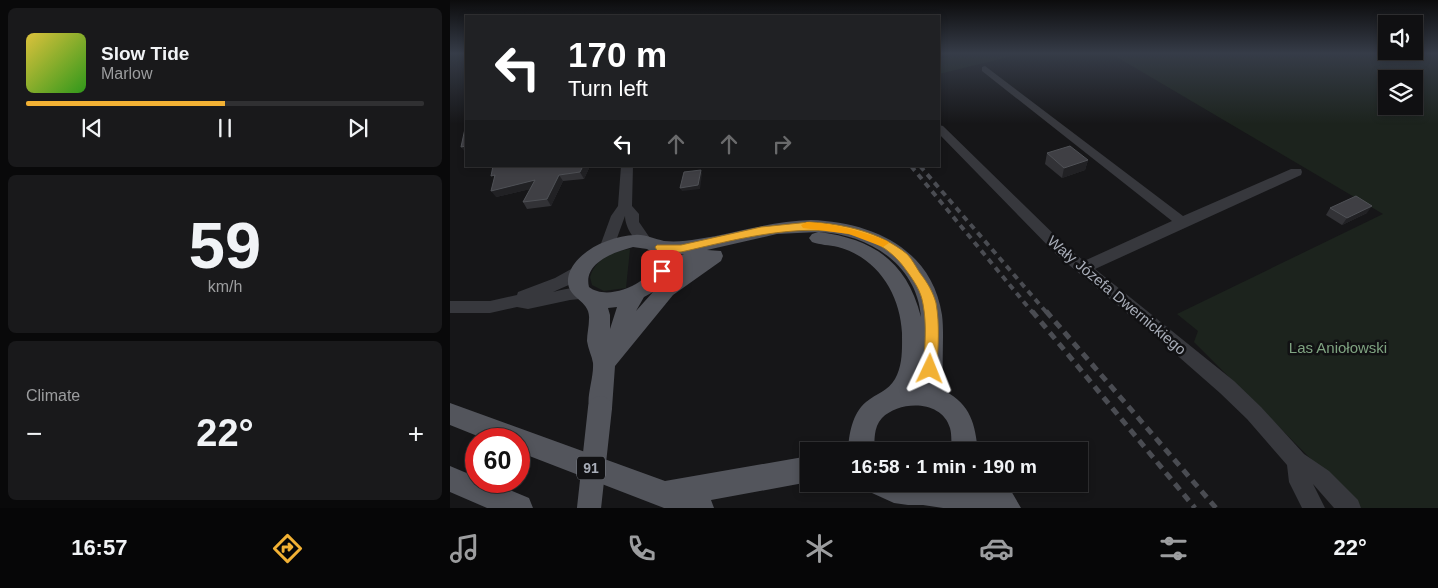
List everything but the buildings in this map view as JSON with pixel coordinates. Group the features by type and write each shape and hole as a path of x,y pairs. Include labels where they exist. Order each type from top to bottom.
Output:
{"main road":[{"path":"582,269 588,262 606,249 619,244 653,244 681,248 761,231 810,225 852,231 884,244 904,258 923,285 929,303 932,326 931,383 934,396"},
{"path":"662,271 676,263 694,257 714,256 775,240 800,238 839,242 859,248 876,258 891,271 901,285 914,326 912,367 905,386 896,396"},
{"path":"618,344 621,322 629,301 636,293 656,279 666,262 665,254 653,244"},
{"path":"604,363 618,344 666,290 714,256"},
{"name":"91","path":"582,269 578,279 578,287 588,297 600,315 598,341 604,363 589,508"},
{"path":"588,297 614,299 636,293"},
{"path":"858,442 868,420 876,410 896,396 909,393 934,396 946,403 956,412 963,424 966,442"},
{"name":"91","path":"450,414 488,428"},
{"name":"91","path":"530,444 664,496"},
{"path":"664,496 800,471"},
{"path":"450,479 519,508"},
{"path":"946,492 983,506 1000,508"},
{"path":"996,492 1007,508"},
{"path":"664,496 700,508"}],"street":[{"path":"995,77 1182,222"},
{"name":"Wały Józefa Dwernickiego","path":"940,129 1062,251 1227,387 1297,461 1322,478 1340,500 1350,508"},
{"path":"606,249 618,216 625,207 628,167"},
{"path":"1083,268 1296,172"},
{"path":"625,207 632,214 634,225 653,244"},
{"path":"517,301 529,293 561,282 582,269"},
{"path":"450,307 490,306 517,301 528,303 570,294 588,297"},
{"path":"1297,461 1300,482 1314,508"}],"green space":[{"name":"Las Aniołowski","path":"1150,77 1378,77 1378,115 1423,115 1423,77 1438,77 1438,508 1361,508 1194,342 1198,331 1177,314 1383,214"},
{"path":"630,249 626,288 604,291 592,285 590,277 592,271 600,261 611,254"}],"railway":[{"path":"912,167 1033,313"},
{"path":"921,167 1047,313"},
{"path":"1032,311 1195,508"},
{"path":"1046,311 1216,508"}],"slow traffic":[{"path":"807,225 852,231 883,243"}],"route":[{"path":"662,271 666,262 665,254 660,247 672,249 704,245 761,231 810,225 852,231 867,236 884,244 904,258 923,285 929,303 932,326 930,369"}]}
